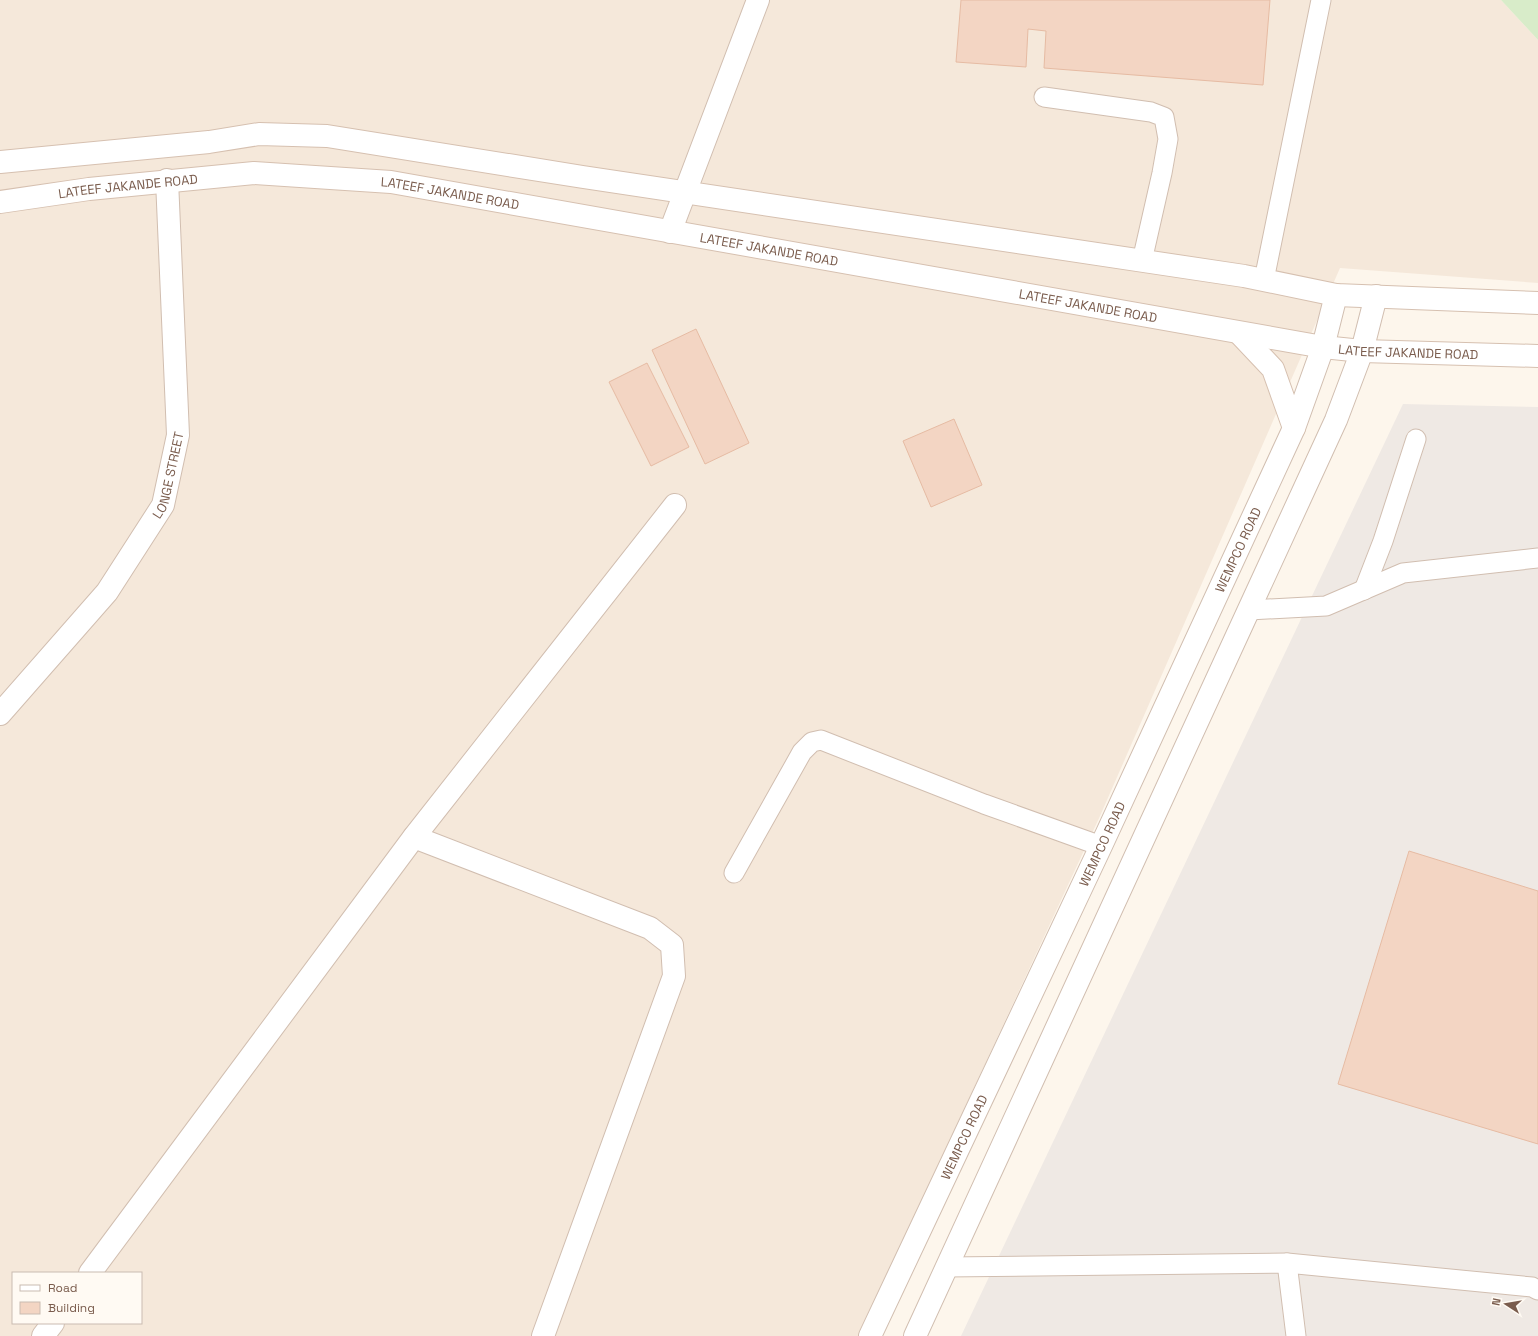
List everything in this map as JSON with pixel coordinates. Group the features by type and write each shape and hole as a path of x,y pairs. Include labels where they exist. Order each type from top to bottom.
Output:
{"street":[{"path":"670,232 758,0"},
{"path":"0,162 209,142 259,134 327,136 1264,280 1336,294 1538,303"},
{"name":"LATEEF JAKANDE ROAD","path":"0,202 167,180 254,172 391,182 1322,347 1362,350 1538,356"},
{"name":"LONGE STREET","path":"0,714 107,592 163,505 178,435 167,180"},
{"name":"WEMPCO ROAD","path":"870,1336 1101,846 1294,428 1322,347 1336,294"},
{"path":"914,1336 1336,420 1362,350 1376,296"},
{"path":"1239,332 1273,369 1294,428"},
{"path":"91,1272 414,837 675,505"},
{"path":"414,837 650,928 672,945 674,976 543,1336"},
{"path":"43,1336 52,1324"}],"lane":[{"path":"1264,280 1321,0"},
{"path":"1044,97 1151,112 1164,117 1168,139 1162,173 1142,261"},
{"path":"1364,590 1383,540 1416,439"},
{"path":"1249,610 1326,606 1403,573 1538,558"},
{"path":"734,873 802,752 812,742 821,740 984,804 1101,846"},
{"path":"946,1267 1287,1263 1532,1287 1538,1290"},
{"path":"1287,1263 1296,1336"}],"shaded area":[{"path":"0,0 1501,0 1538,40 1538,283 1340,268 1100,816 859,1336 0,1336"},
{"path":"1403,404 1538,407 1538,1336 961,1336"}],"green space":[{"path":"1501,0 1538,0 1538,40"}],"building":[{"path":"961,0 1270,0 1263,85 1044,68 1046,31 1028,29 1026,67 956,62"},
{"path":"696,329 749,443 705,464 652,350"},
{"path":"647,363 689,447 651,466 609,382"},
{"path":"954,419 982,485 931,507 903,441"},
{"path":"1409,851 1538,891 1538,1144 1338,1084"}]}
